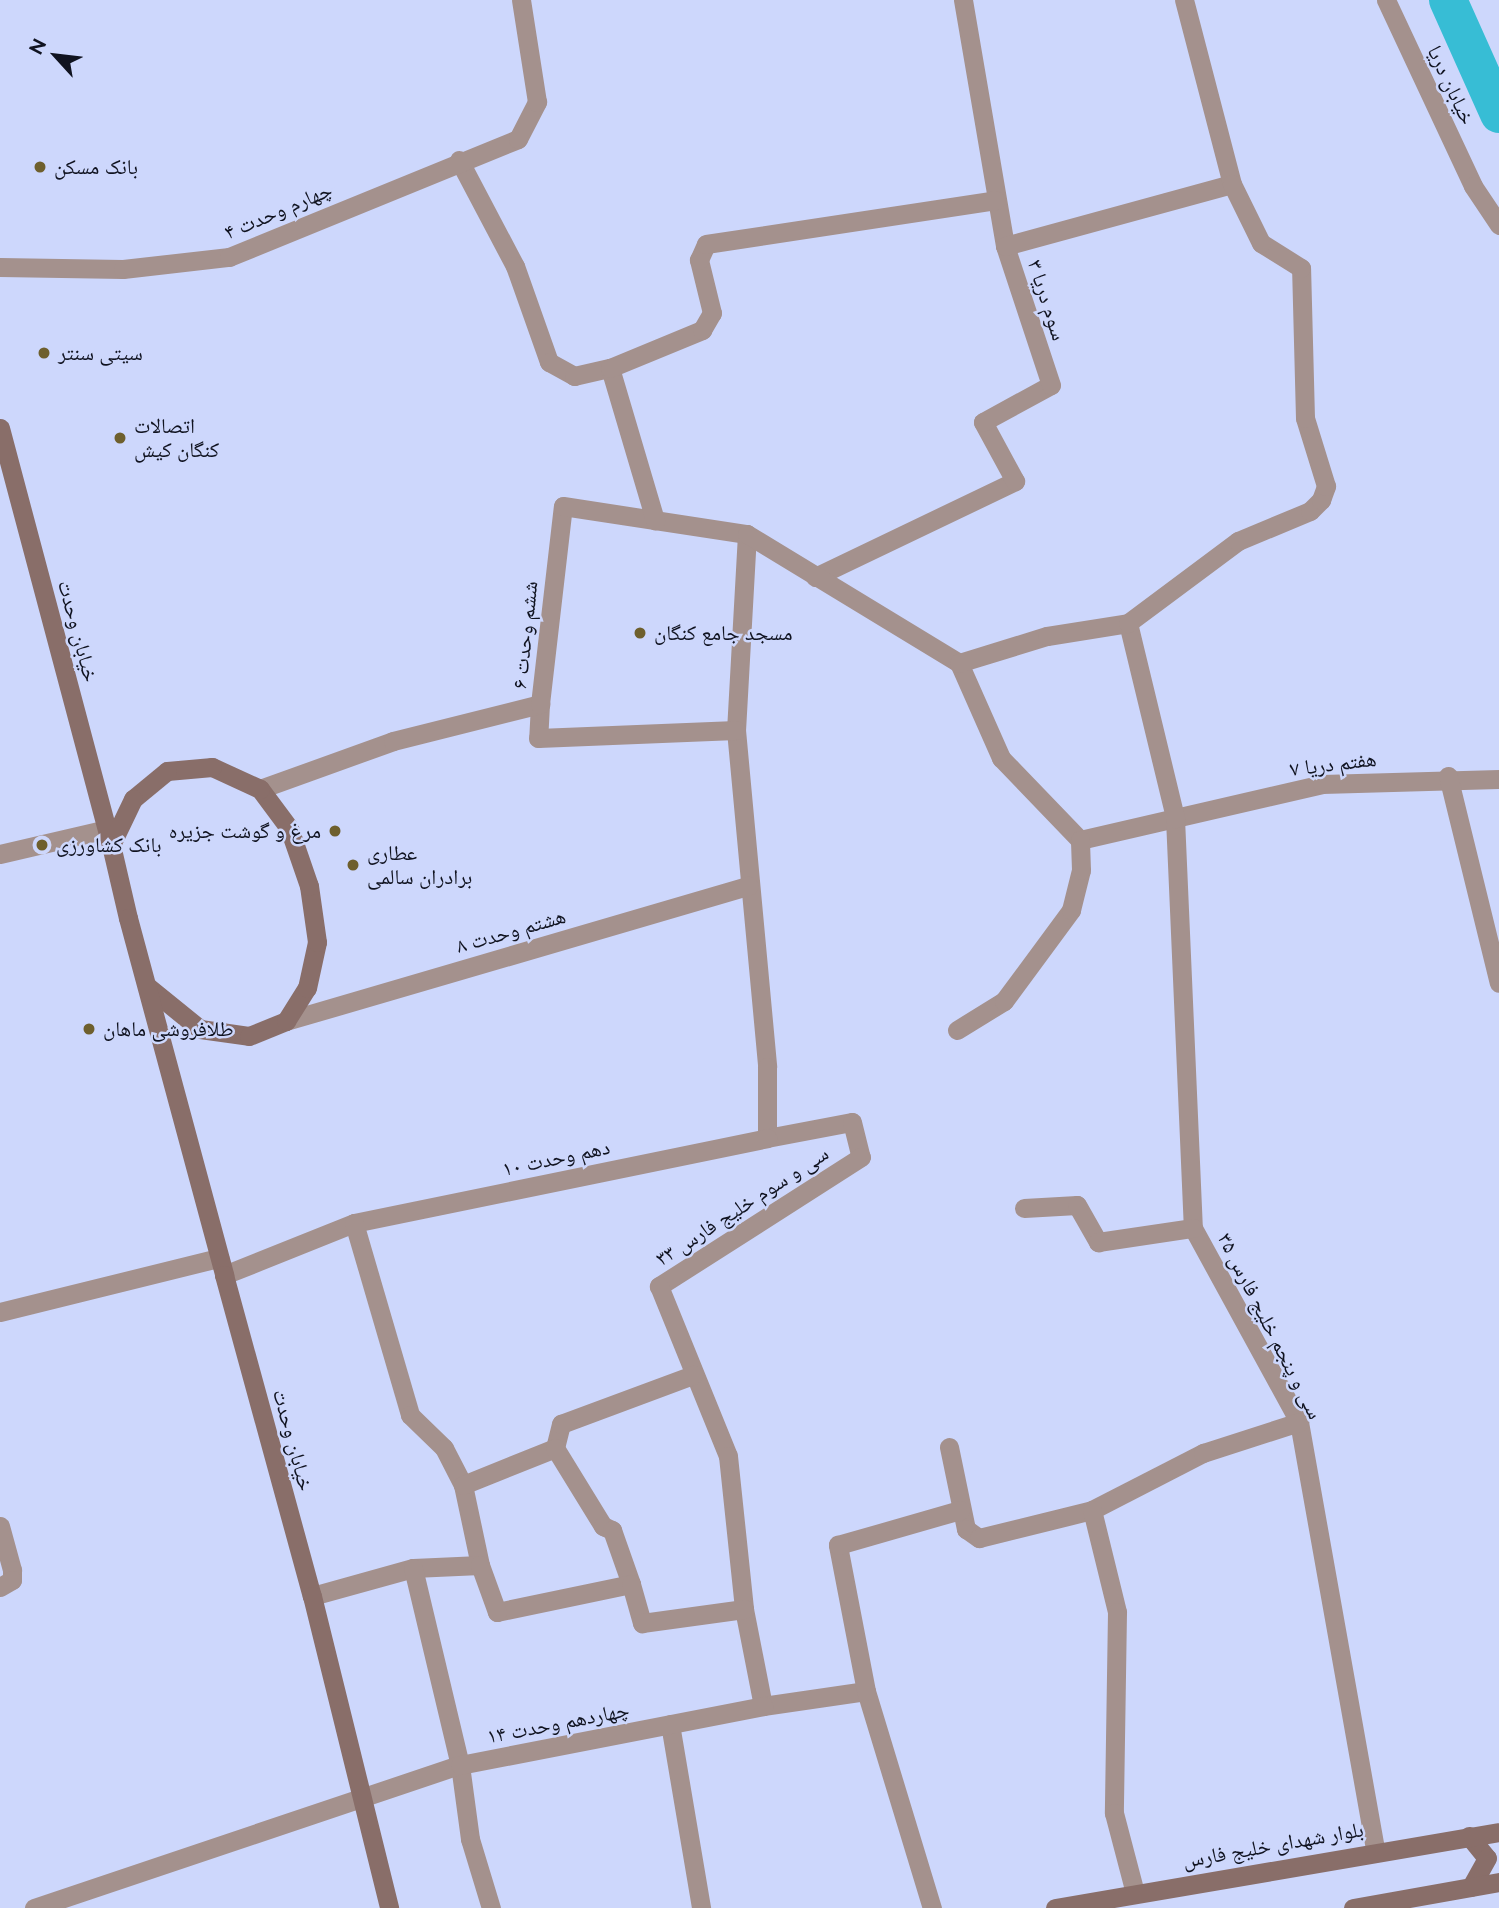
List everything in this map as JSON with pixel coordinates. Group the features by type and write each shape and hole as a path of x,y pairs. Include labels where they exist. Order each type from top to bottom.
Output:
{"main road":[{"name":"خیابان وحدت","path":"0,428 109,837"},
{"path":"212,767 260,789 289,828 309,886 317,942 307,988 286,1021 249,1036 200,1029 146,986 109,837 133,799 167,771 212,767"},
{"name":"خیابان وحدت","path":"146,986 312,1596 364,1795 389,1908"},
{"name":"بلوار شهدای خلیج فارس","path":"1055,1908 1375,1850 1499,1832"},
{"path":"1469,1836 1487,1858 1471,1887"},
{"path":"1353,1908 1499,1882"}],"street":[{"name":"چهارم وحدت ۴","path":"0,267 123,269 229,257 459,160 518,139 537,102 521,0"},
{"path":"963,0 1005,246"},
{"path":"959,663 1047,636 1128,623 1238,541 1310,511 1326,486 1305,418 1301,268 1261,243 1232,184 1184,0"},
{"name":"خیابان دریا","path":"1386,0 1473,186 1499,225"},
{"path":"459,160 515,266 549,362 574,376 610,368 702,330 712,313 699,260 706,244 996,200"},
{"name":"سوم دریا ۳","path":"815,577 1015,481 983,422 1051,385 1005,246 1232,184"},
{"path":"610,368 655,520"},
{"name":"ششم وحدت ۶","path":"260,789 393,741 540,704 563,506 747,534"},
{"path":"747,534 959,663 1001,758 1080,840 1081,870 1071,910 1004,1001 957,1030"},
{"name":"سی و سوم خلیج فارس ۳۳","path":"747,534 736,730 767,1067 767,1138 852,1122 861,1157 659,1286 693,1376 728,1456 744,1609 763,1706"},
{"name":"سی و پنجم خلیج فارس ۳۵","path":"1128,623 1175,818 1193,1228 1299,1422 1375,1850"},
{"path":"540,704 538,738 736,730"},
{"path":"1448,776 1499,983"},
{"name":"هفتم دریا ۷","path":"1080,840 1322,784 1448,776 1499,779"},
{"path":"0,854 109,837"},
{"name":"هشتم وحدت ۸","path":"286,1021 749,886"},
{"name":"دهم وحدت ۱۰","path":"0,1312 222,1266 354,1223 767,1138"},
{"path":"1024,1208 1076,1205 1098,1242 1193,1228"},
{"path":"354,1223 410,1415 443,1448 463,1485 481,1565 497,1612 631,1584"},
{"path":"693,1376 561,1424 555,1448 603,1526 612,1530 642,1623 744,1609"},
{"path":"949,1447 960,1510 969,1535 979,1538 1092,1510 1203,1453 1299,1422"},
{"path":"463,1485 555,1448"},
{"path":"932,1908 866,1691 838,1545 960,1510"},
{"path":"1092,1510 1117,1612 1114,1813 1135,1893"},
{"path":"0,1526 12,1570 12,1580 0,1587"},
{"path":"312,1596 413,1569 481,1565"},
{"path":"413,1569 460,1765 470,1839 491,1908"},
{"path":"763,1706 866,1691"},
{"name":"چهاردهم وحدت ۱۴","path":"34,1908 364,1795 460,1765 763,1706"},
{"path":"670,1724 701,1908"}],"waterway":[{"path":"1448,0 1499,114"}],"place":[{"name":"بانک مسکن","path":"40,167"},
{"name":"سیتی سنتر","path":"44,353"},
{"name":"اتصالات کنگان کیش","path":"120,438"},
{"name":"مسجد جامع کنگان","path":"640,633"},
{"name":"مرغ و گوشت جزیره","path":"335,831"},
{"name":"بانک کشاورزی","path":"42,845"},
{"name":"عطاری برادران سالمی","path":"353,865"},
{"name":"طلافروشی ماهان","path":"89,1029"}]}
